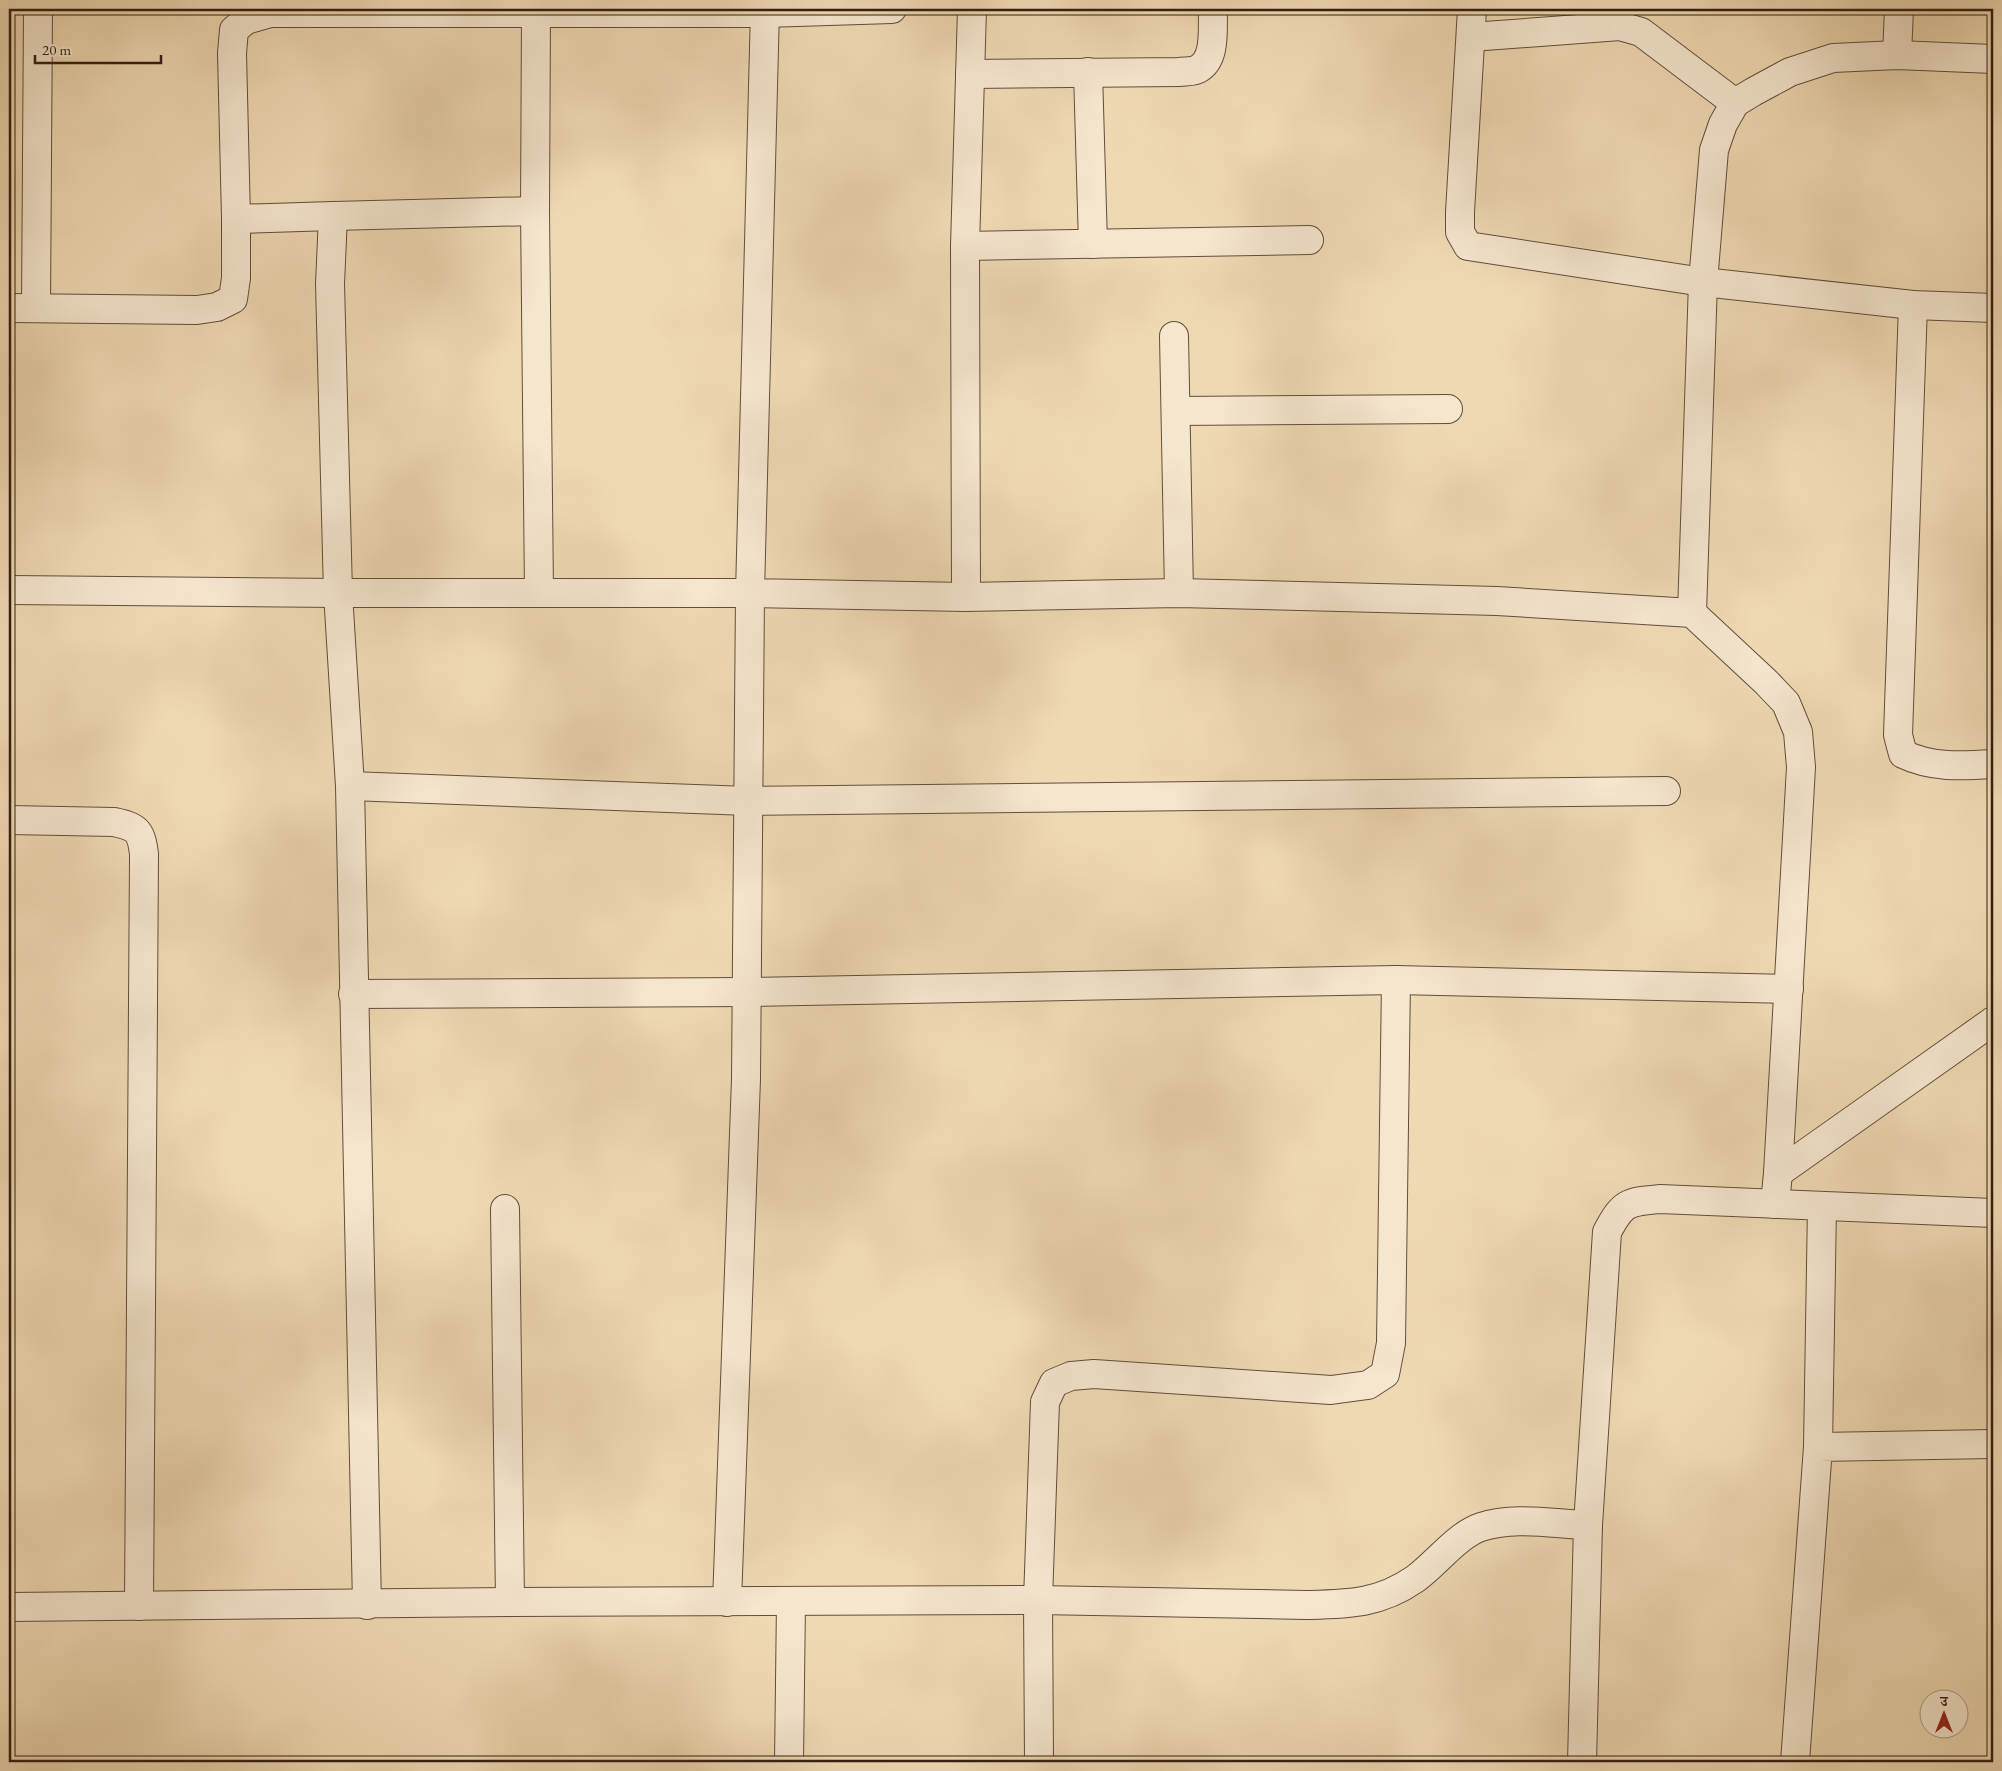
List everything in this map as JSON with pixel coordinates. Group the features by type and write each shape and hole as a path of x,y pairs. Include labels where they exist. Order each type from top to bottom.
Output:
{"street":[{"path":"36,308 38,9"},
{"path":"9,308 197,310 217,307 233,299 236,278 236,219 232,53 234,30 246,20 270,13 536,13 892,9"},
{"path":"966,597 965,246 972,9"},
{"path":"970,74 1178,72 1198,70 1209,59 1212,41 1212,9"},
{"path":"1472,9 1460,212 1460,232 1468,246 1703,282 1913,305 1993,308"},
{"path":"1897,56 1899,9"},
{"path":"726,1602 746,1079 750,593 765,11"},
{"path":"536,13 535,211 539,593"},
{"path":"1471,37 1620,26 1641,32 1735,103"},
{"path":"1692,613 1703,282 1714,150 1723,124 1735,103 1790,72 1833,58 1897,56 1993,59"},
{"path":"1088,72 1093,244"},
{"path":"236,219 535,211"},
{"path":"333,216 330,284 338,593 350,786 367,1605"},
{"path":"965,246 1309,240"},
{"path":"1913,305 1898,735 1903,754 1920,762 1952,766 1993,764"},
{"path":"1174,336 1179,593"},
{"path":"1176,411 1448,409"},
{"path":"9,590 338,593 750,593 966,597 1179,593 1497,601 1692,613 1786,703 1798,732 1801,767 1775,1204"},
{"path":"350,786 748,800 1666,791"},
{"path":"9,820 114,822 130,826 142,836 144,864 139,1606"},
{"path":"353,994 746,992 1396,980 1789,990"},
{"path":"1039,1762 1038,1600 1045,1402 1054,1383 1071,1376 1094,1374 1331,1390 1368,1385 1385,1374 1391,1343 1396,980"},
{"path":"1778,1173 1993,1020"},
{"path":"1582,1762 1588,1525 1607,1232 1618,1211 1634,1202 1660,1199 1993,1212"},
{"path":"1795,1762 1818,1447 1822,1206"},
{"path":"505,1208 510,1602"},
{"path":"1818,1447 1993,1444"},
{"path":"9,1607 367,1605 510,1602 1038,1600 1306,1605 1346,1604 1382,1598 1416,1579 1456,1543 1480,1527 1512,1522 1588,1525"},
{"path":"789,1762 791,1602"}]}
